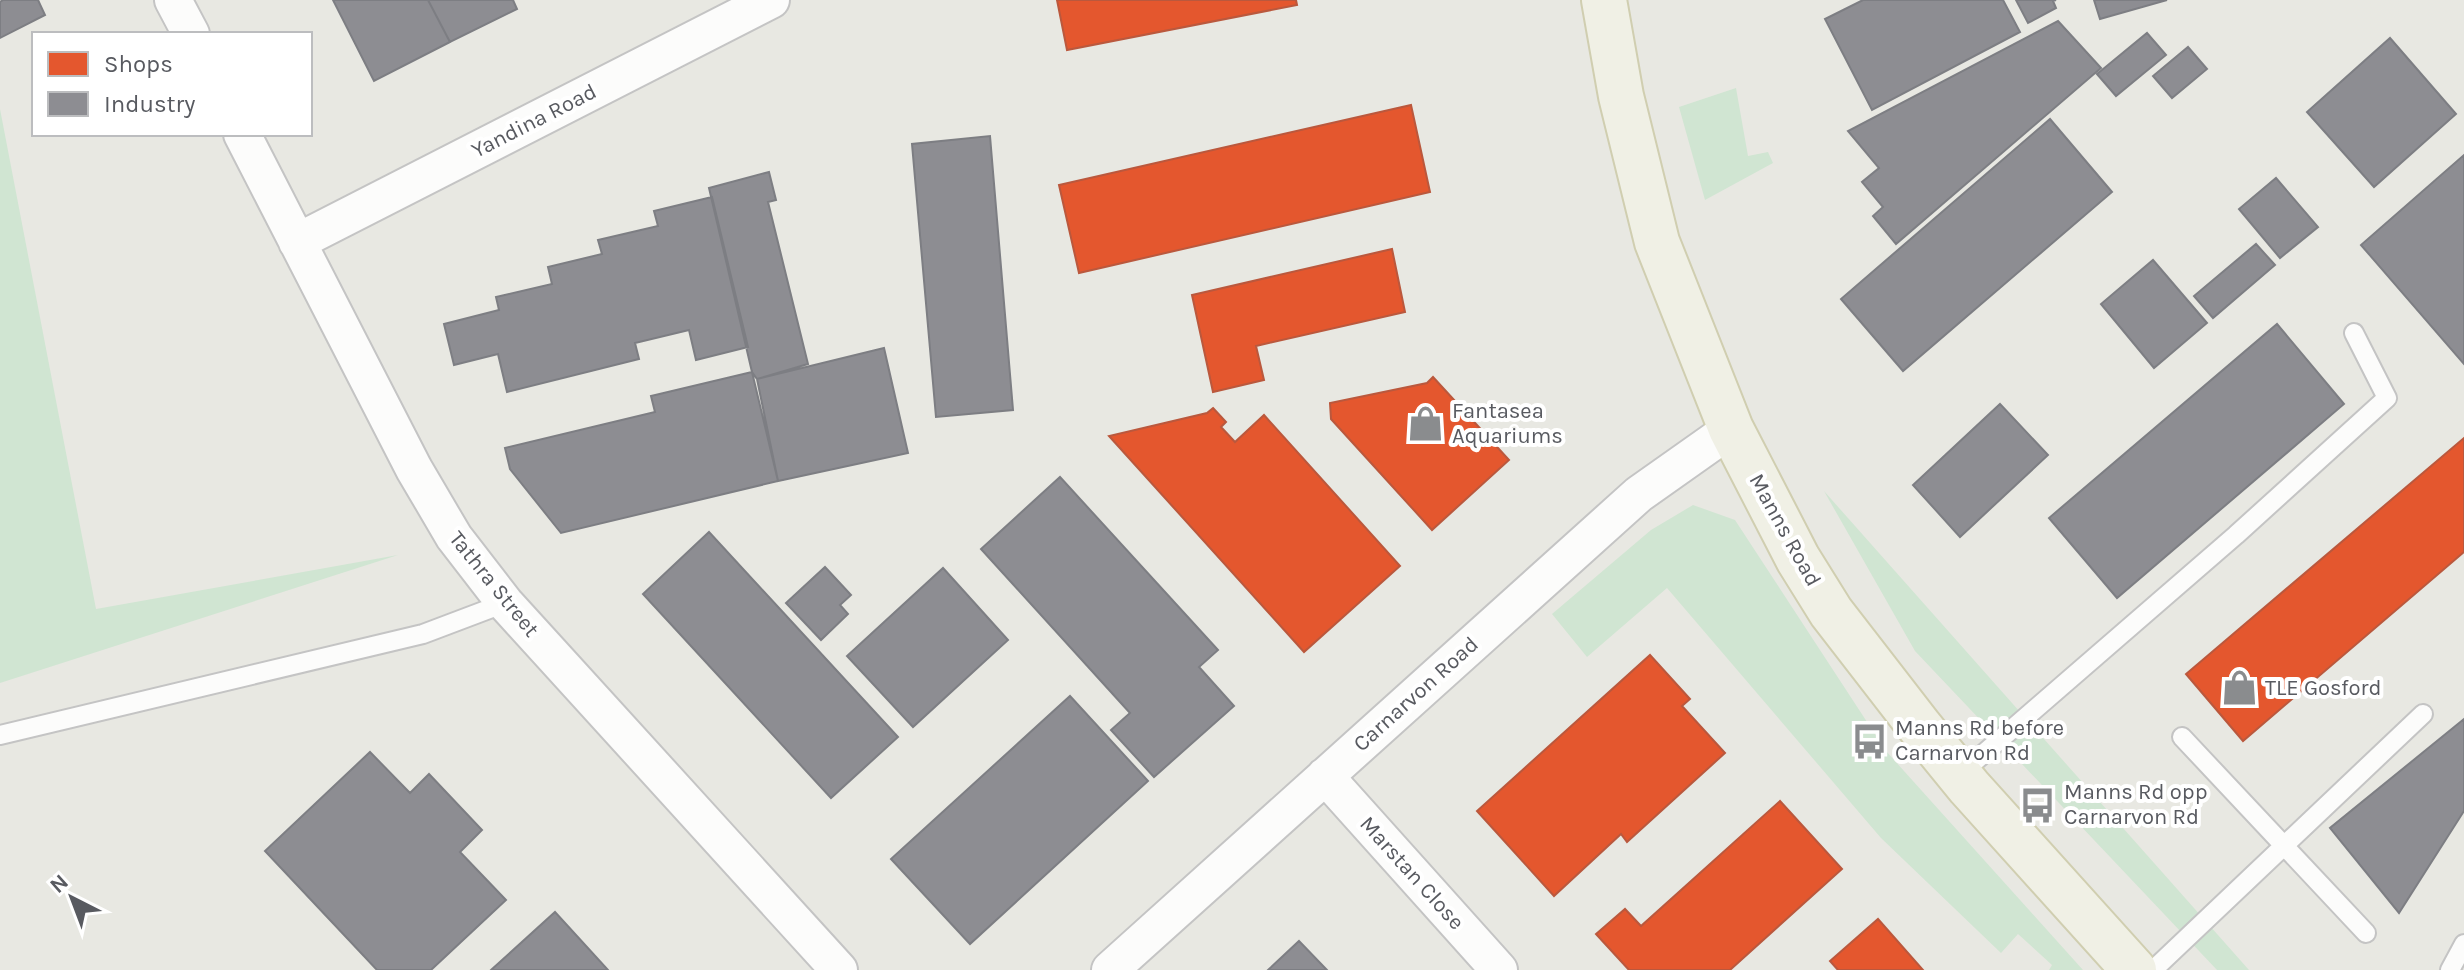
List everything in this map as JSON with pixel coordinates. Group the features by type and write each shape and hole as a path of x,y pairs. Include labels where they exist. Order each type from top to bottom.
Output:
{"main road":[{"name":"Manns Road","path":"1604,0 1621,96 1657,242 1731,429 1798,559 1831,612 1877,674 1959,775 2134,970"}],"street":[{"path":"173,0 190,32"},
{"name":"Yandina Road","path":"297,242 771,0"},
{"name":"Tathra Street","path":"243,136 433,504 462,548 505,603 839,970"},
{"name":"Carnarvon Road","path":"1110,970 1639,494 1731,429"},
{"name":"Marstan Close","path":"1325,776 1499,970"}],"lane":[{"path":"1959,775 2236,535 2387,398 2354,333"},
{"path":"0,735 423,634 505,603"},
{"path":"2153,970 2423,714"},
{"path":"2182,737 2366,933"},
{"path":"2450,970 2464,944"}],"green space":[{"path":"1736,88 1748,156 1768,152 1773,163 1705,200 1679,107"},
{"path":"0,109 96,609 398,555 0,683"},
{"path":"1824,491 2249,970 2217,970 1915,651"},
{"path":"1693,505 1735,520 1886,751 2083,970 2049,970 2052,965 2018,934 2001,953 1881,838 1667,588 1587,657 1552,614 1651,530"}],"building: Shops":[{"path":"1057,0 1296,0 1297,5 1067,50"},
{"path":"1411,105 1430,192 1079,273 1059,185"},
{"path":"1392,249 1405,312 1256,346 1264,380 1213,392 1192,295"},
{"path":"1433,377 1509,460 1432,530 1331,419 1330,403 1427,383"},
{"path":"1213,408 1226,422 1221,427 1235,442 1264,415 1400,566 1304,652 1109,436 1207,413"},
{"path":"2464,438 2464,552 2243,741 2186,674"},
{"path":"1650,655 1690,699 1682,706 1725,753 1627,842 1621,834 1554,896 1477,811"},
{"path":"1780,801 1842,869 1730,970 1629,970 1596,934 1625,909 1641,926"},
{"path":"1878,919 1923,970 1838,970 1830,961"}],"building: Industry":[{"path":"38,0 45,15 0,38 0,2"},
{"path":"333,0 428,0 450,42 374,81"},
{"path":"428,0 513,0 517,9 450,42"},
{"path":"1863,0 2003,0 2020,32 1872,110 1825,19"},
{"path":"2016,0 2056,0 2053,1 2056,8 2028,23"},
{"path":"2094,0 2167,0 2100,19"},
{"path":"2058,21 2101,68 1896,244 1873,216 1883,207 1862,182 1879,168 1848,131"},
{"path":"2147,33 2166,55 2116,96 2097,74"},
{"path":"2390,38 2456,114 2374,187 2307,112"},
{"path":"2188,47 2207,69 2172,98 2153,76"},
{"path":"2050,119 2112,192 1903,371 1841,299"},
{"path":"990,136 1013,410 936,417 912,144"},
{"path":"2464,155 2464,364 2361,245"},
{"path":"769,172 776,200 768,202 808,364 757,379 752,372 709,188"},
{"path":"2276,178 2318,227 2280,258 2239,209"},
{"path":"712,197 748,347 696,360 689,330 635,343 639,359 507,392 498,354 454,365 444,324 499,310 496,297 552,284 548,267 602,254 598,240 658,226 654,211"},
{"path":"2256,244 2275,265 2213,318 2194,296"},
{"path":"2153,260 2207,323 2154,368 2101,304"},
{"path":"2277,324 2344,404 2117,598 2049,518"},
{"path":"884,348 908,453 778,481 757,379"},
{"path":"752,372 778,481 561,533 510,469 505,448 655,412 651,396"},
{"path":"2000,404 2048,455 1960,537 1913,485"},
{"path":"1060,477 1218,650 1199,667 1234,706 1154,777 1111,730 1130,713 981,549"},
{"path":"709,532 898,737 831,798 643,594"},
{"path":"825,567 851,595 840,605 848,614 821,640 786,603"},
{"path":"943,568 1008,640 913,727 847,656"},
{"path":"1070,696 1148,781 970,944 891,859"},
{"path":"2464,719 2464,811 2399,913 2330,828"},
{"path":"370,752 410,793 429,774 482,830 460,852 506,900 431,970 377,970 265,851"},
{"path":"555,912 608,970 491,970"},
{"path":"1299,941 1327,970 1268,970"}],"place":[{"name":"Fantasea Aquariums","path":"1426,424"},
{"name":"TLE Gosford","path":"2239,688"},
{"name":"Manns Rd before Carnarvon Rd","path":"1869,741"},
{"name":"Manns Rd opp Carnarvon Rd","path":"2038,805"}]}
